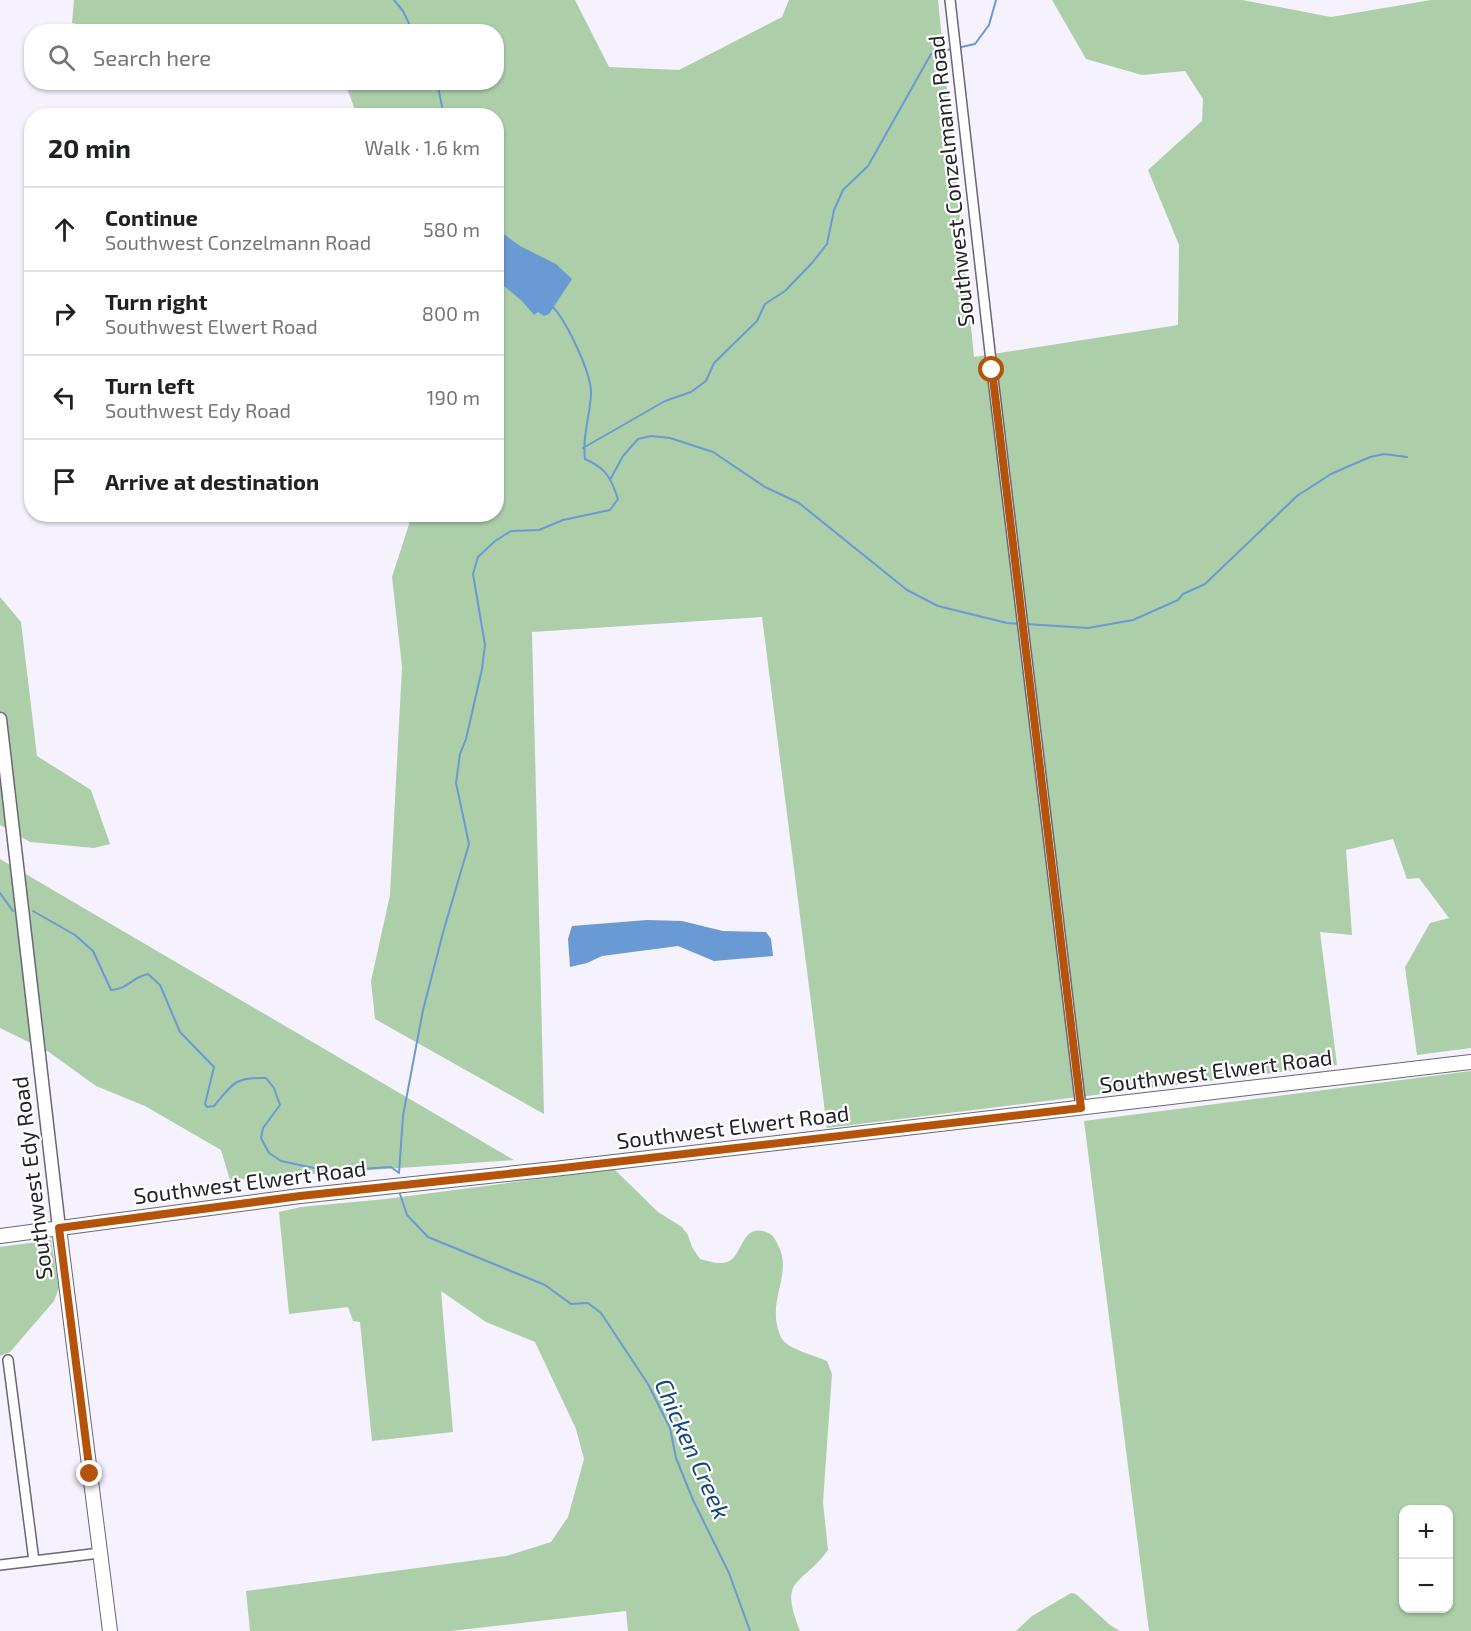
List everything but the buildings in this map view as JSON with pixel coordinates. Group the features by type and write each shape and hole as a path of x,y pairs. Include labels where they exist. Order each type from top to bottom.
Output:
{"main road":[{"name":"Southwest Elwert Road","path":"0,1236 300,1196 565,1168 1471,1062"},
{"name":"Southwest Edy Road","path":"59,1228 110,1631"}],"street":[{"name":"Southwest Conzelmann Road","path":"950,0 1081,1108"},
{"name":"Southwest Edy Road","path":"0,719 59,1228"},
{"path":"8,1360 34,1561"},
{"path":"0,1565 100,1553"}],"green space":[{"path":"74,0 575,0 609,67 679,70 782,17 789,0 938,0 974,357 1178,325 1179,245 1148,170 1202,121 1203,99 1185,71 1142,75 1086,59 1052,0 1242,0 1331,17 1431,0 1471,0 1471,1048 1417,1055 1405,967 1430,923 1449,918 1419,878 1407,879 1393,839 1346,850 1352,935 1320,932 1337,1065 827,1128 762,617 532,632 544,1114 375,1019 371,981 390,895 402,667 392,577 410,522 504,522 504,108 354,108 348,90 504,90 504,24 72,23"},
{"path":"0,597 21,622 37,756 91,790 110,844 94,848 30,842 0,825"},
{"path":"0,859 514,1160 230,1180 221,1150 145,1106 96,1086 49,1052 0,1028"},
{"path":"1471,1071 1471,1631 1149,1631 1084,1121"},
{"path":"614,1169 658,1212 682,1227 700,1259 717,1263 727,1262 732,1259 752,1232 766,1232 772,1235 782,1254 783,1263 776,1308 781,1337 790,1346 827,1361 832,1374 823,1502 828,1550 801,1577 792,1591 791,1600 800,1631 628,1631 626,1611 451,1631 250,1631 246,1591 506,1556 551,1542 568,1517 584,1459 576,1429 535,1342 486,1322 441,1291 453,1432 372,1441 360,1322 353,1321 348,1307 289,1314 279,1212 301,1207 386,1199"},
{"path":"51,1240 59,1288 54,1301 10,1352 0,1356 0,1247"},
{"path":"1071,1593 1076,1594 1110,1625 1120,1631 1016,1631 1032,1616"}],"water":[{"path":"504,234 520,246 556,264 572,279 549,314 544,316 538,312 534,315 504,286"},
{"path":"647,920 682,921 723,931 766,932 771,939 773,956 714,961 678,946 602,956 570,967 568,939 572,926"}],"waterway":[{"path":"394,0 409,24"},
{"path":"957,48 975,44 989,25 996,0"},
{"path":"583,448 665,401 691,392 706,381 714,363 757,321 765,304 785,291 827,244 834,210 843,190 868,166 931,54 951,49"},
{"path":"439,90 442,108"},
{"path":"399,1173 403,1116 423,1010 469,844 456,783 460,754 466,739 482,669 485,645 473,574 478,557 495,541 511,531 539,530 563,520 610,510 618,499 613,485 603,470 585,459 590,385 577,348 552,306"},
{"path":"611,478 623,456 638,439 651,436 670,438 713,452 765,487 799,503 907,590 938,606 1007,623 1020,624"},
{"path":"1026,624 1088,628 1133,620 1178,600 1183,594 1205,584 1297,496 1331,474 1370,457 1384,454 1407,457"},
{"name":"Chicken Creek","path":"0,893 13,911"},
{"name":"Chicken Creek","path":"33,911 75,935 93,951 111,990 122,988 148,974 160,985 180,1032 214,1067 205,1104 207,1107 214,1106 235,1083 241,1080 266,1078 274,1088 280,1105 263,1128 261,1138 269,1153 281,1161 328,1171 391,1167 399,1173"},
{"name":"Chicken Creek","path":"400,1194 407,1215 428,1237 545,1285 571,1304 588,1303 601,1313 648,1384 670,1428 676,1458 693,1500 729,1573 750,1631"}],"route":[{"path":"90,1474 59,1228 221,1205 1081,1108 992,370"}]}
